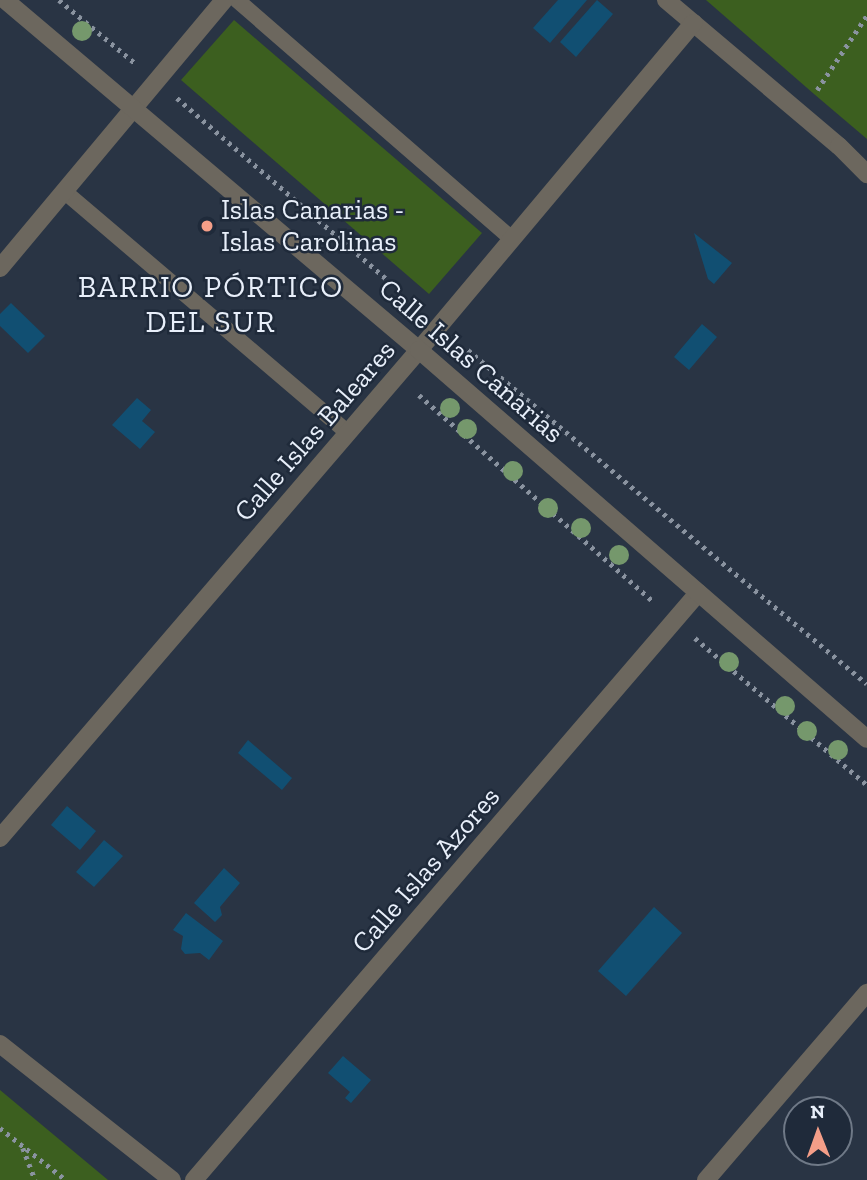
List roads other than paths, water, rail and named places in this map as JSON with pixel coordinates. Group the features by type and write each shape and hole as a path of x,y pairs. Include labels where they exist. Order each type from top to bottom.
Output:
{"street":[{"name":"Calle Islas Canarias","path":"5,0 419,350 867,739"},
{"path":"0,268 224,0"},
{"path":"666,0 800,113 867,174"},
{"name":"Calle Islas Baleares","path":"0,838 419,350 693,23"},
{"name":"Calle Islas Azores","path":"194,1180 698,593"},
{"path":"706,1180 867,993"},
{"path":"0,1044 172,1180"}],"lane":[{"path":"237,0 512,239"},
{"path":"65,192 348,433"}],"water":[{"path":"558,0 587,0 550,43 533,28"},
{"path":"597,0 613,14 576,57 560,42"},
{"path":"694,233 732,263 714,284 708,279"},
{"path":"11,303 45,336 28,353 0,326 0,314"},
{"path":"702,324 717,337 689,370 674,357"},
{"path":"137,398 151,410 142,421 155,432 140,449 112,425"},
{"path":"248,740 292,778 282,790 238,753"},
{"path":"67,806 96,831 80,850 51,825"},
{"path":"104,840 123,856 94,887 76,872"},
{"path":"224,868 240,883 220,907 222,915 215,922 194,903"},
{"path":"654,907 682,933 626,996 598,971"},
{"path":"186,913 223,941 209,960 200,953 185,954 181,949 183,936 173,930"},
{"path":"343,1056 371,1080 351,1103 345,1098 350,1092 328,1073"}],"place":[{"name":"Islas Canarias - Islas Carolinas","path":"207,226"}],"district":[{"name":"BARRIO PÓRTICO DEL SUR","path":"211,304"}]}
